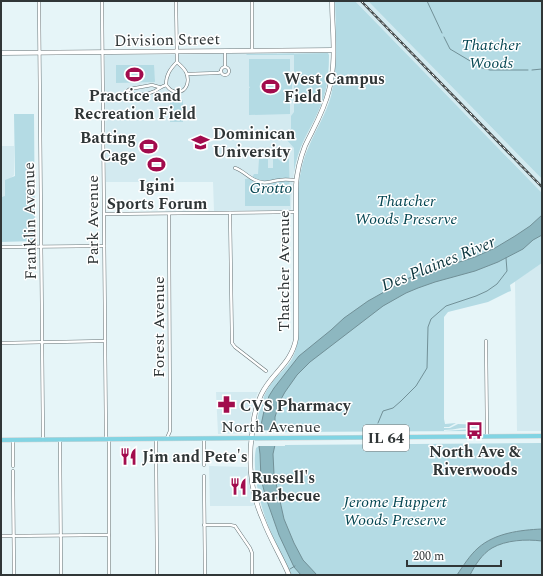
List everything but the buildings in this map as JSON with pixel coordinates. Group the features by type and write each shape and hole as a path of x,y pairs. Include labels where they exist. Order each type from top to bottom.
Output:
{"main road":[{"name":"North Avenue","path":"1,440 542,436"}],"street":[{"name":"Franklin Avenue","path":"39,1 43,440"},
{"name":"Park Avenue","path":"102,1 109,575"},
{"path":"166,85 168,74 177,62 176,1"},
{"path":"252,1 252,50"},
{"name":"Thatcher Avenue","path":"289,575 265,527 256,502 250,465 251,439 256,407 270,379 286,362 294,345 296,331 296,180 303,153 321,115 329,90 333,67 332,1"},
{"path":"221,72 225,67 225,50"},
{"name":"Division Street","path":"1,53 333,50"},
{"path":"166,85 174,92 179,92 187,86 187,74 182,66 177,62"},
{"path":"187,74 221,72 225,75 228,74 229,71 225,67"},
{"path":"159,87 152,85 130,89 127,90 127,92 135,95 143,94 166,85"},
{"path":"236,168 248,177 264,183 278,180 296,180"},
{"path":"104,214 295,212"},
{"path":"230,213 232,343 266,371"},
{"name":"Forest Avenue","path":"166,439 170,431 169,214"},
{"path":"1,247 104,246"},
{"path":"486,341 487,437"},
{"path":"1,343 105,342"},
{"path":"156,439 157,575"},
{"path":"204,439 204,465"},
{"path":"13,440 13,466"},
{"path":"60,440 61,575"},
{"path":"13,471 14,575"},
{"path":"204,476 205,575"},
{"path":"204,525 235,526 252,553 252,575"},
{"path":"1,536 109,535"}],"shaded area":[{"path":"355,1 368,1 542,179 542,193"},
{"name":"Dominican University","path":"294,53 294,172 290,210 214,211 213,182 106,182 105,56"},
{"path":"1,146 14,146 14,175 11,178 5,197 1,196"},
{"path":"542,215 542,235 533,240 523,249 498,262 475,271 418,288 383,306 310,362 297,375 285,392 280,401 275,417 275,424 278,431 273,454 274,474 284,519 294,543 303,560 317,575 301,575 294,567 279,535 261,479 259,446 260,430 269,396 274,388 299,356 344,318 368,301 409,278 475,257 495,248 530,226"},
{"path":"542,263 542,431 517,431 515,281"},
{"path":"216,392 258,392 252,408 248,433 218,434"},
{"path":"209,466 247,467 250,488 255,505 210,506"},
{"path":"542,529 542,541 516,541 498,545 488,550 470,575 457,575 475,551 492,539 517,531"}],"green space":[{"name":"Thatcher Woods Preserve","path":"335,1 355,1 542,193 542,263 510,285 511,291 488,302 448,312 444,317 444,419 445,424 456,423 444,428 450,428 458,424 483,425 475,428 461,428 444,431 474,429 474,431 285,432 258,431 257,429 259,409 264,397 270,385 292,359 299,335 298,188 304,158 331,96 336,61"},
{"name":"Thatcher Woods","path":"368,1 542,1 542,179"},
{"path":"328,53 328,76 324,97 304,140 294,172 294,148 285,138 291,129 291,116 294,112 294,55 246,54"},
{"name":"West Campus Field","path":"249,59 290,59 290,82 292,82 292,92 290,92 290,114 249,115"},
{"name":"Practice and Recreation Field","path":"116,65 154,65 155,82 116,83"},
{"path":"170,100 183,100 183,122 170,122"},
{"path":"14,114 34,114 35,241 1,242 1,197 5,196 5,180 15,176"},
{"name":"Grotto","path":"286,158 289,159 290,206 245,206 245,179 252,178 254,174 258,174 259,159 268,159 268,168 273,168 273,159 278,159 282,162"},
{"name":"Jerome Huppert Woods Preserve","path":"542,443 542,575 291,575 265,517 256,479 255,456 256,448 259,446"}],"pier":[{"path":"258,430 280,431 278,446 258,446"}],"waterway":[{"path":"427,1 442,33"},
{"path":"444,37 450,49 482,68 490,70 528,70"},
{"path":"532,70 542,69"},
{"path":"378,423 383,411 393,408 401,401 416,386 427,368 428,327 431,319 446,306 476,296 497,284 507,271 506,258"},
{"path":"290,569 295,566"}],"railway":[{"path":"361,1 542,187"}],"place":[{"name":"Practice and Recreation Field","path":"135,74"},
{"name":"West Campus Field","path":"271,87"},
{"name":"Dominican University","path":"200,142"},
{"name":"Batting Cage","path":"149,146"},
{"name":"Igini Sports Forum","path":"157,164"},
{"name":"CVS Pharmacy","path":"227,405"},
{"name":"North Ave & Riverwoods","path":"475,430"},
{"name":"Jim and Pete's","path":"129,456"},
{"name":"Russell's Barbecue","path":"238,486"}],"water label":[{"name":"Des Plaines River","path":"438,263"}]}
